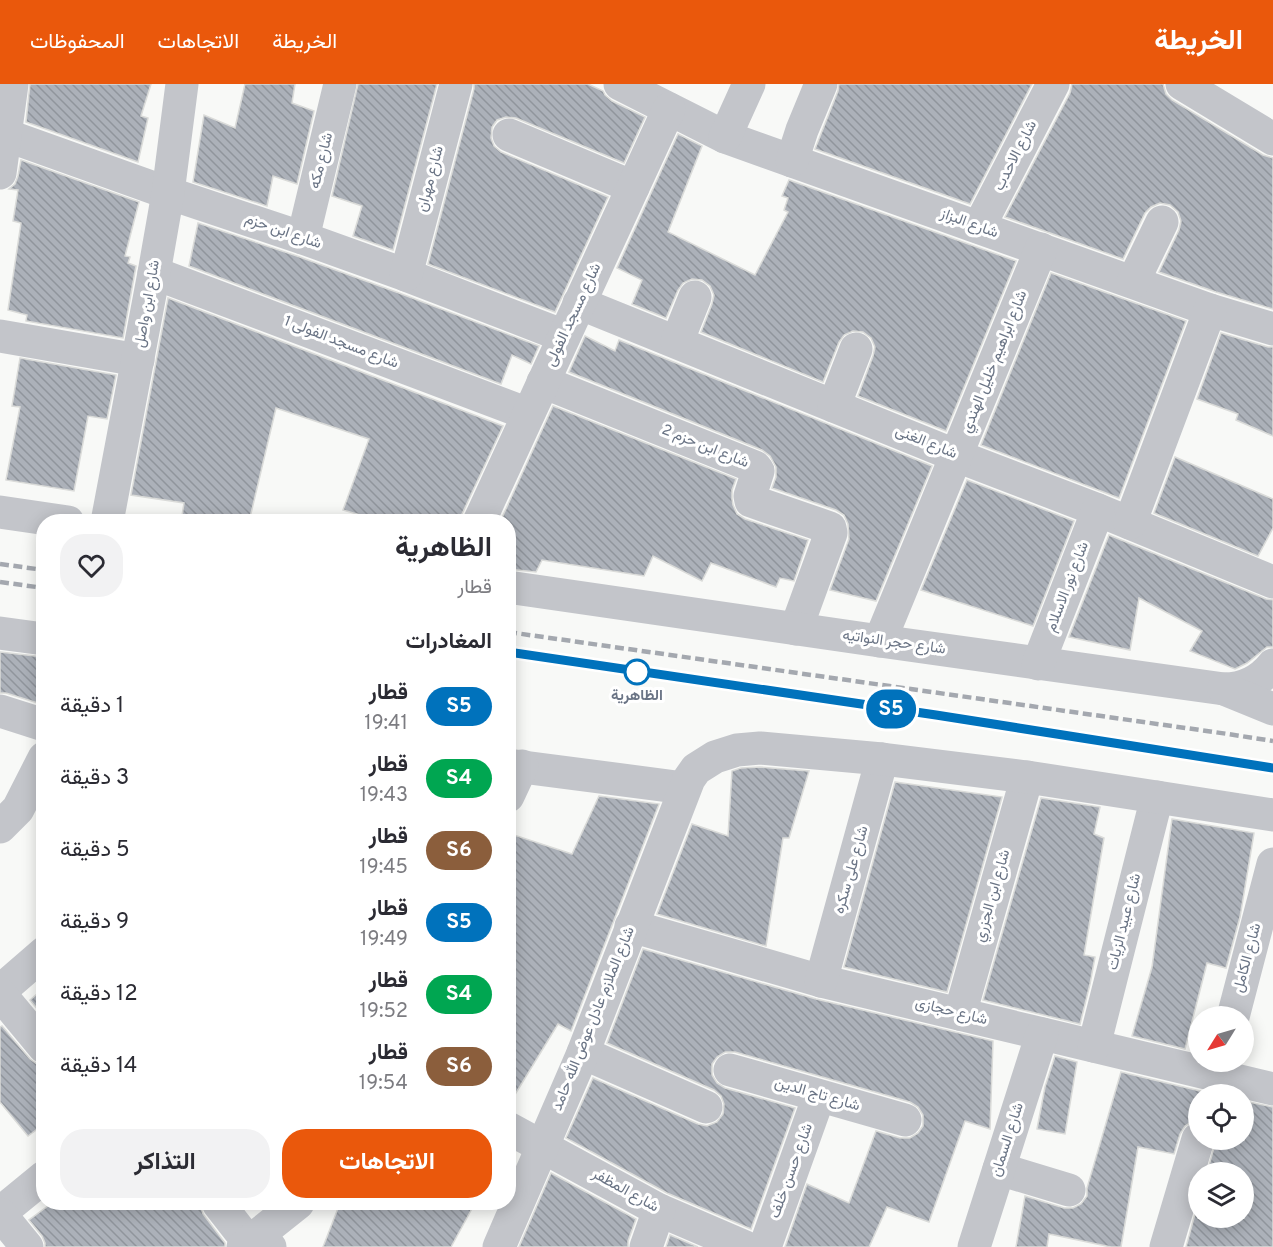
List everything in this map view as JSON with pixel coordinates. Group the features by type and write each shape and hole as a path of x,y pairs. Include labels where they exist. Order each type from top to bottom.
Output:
{"street":[{"path":"0,173 3,134 12,84"},
{"name":"شارع ابن واصل","path":"109,514 168,193 182,84"},
{"name":"شارع مكه","path":"303,238 340,84"},
{"name":"شارع مهران","path":"405,275 456,84"},
{"name":"شارع البزاز","path":"620,84 725,137 1210,310 1273,329"},
{"path":"725,137 749,84"},
{"path":"792,161 821,84"},
{"name":"شارع الاحدب","path":"979,227 1053,84"},
{"path":"1182,84 1273,138"},
{"name":"شارع مسجد الفولى","path":"482,514 669,109"},
{"name":"شارع ابن حزم","path":"3,134 303,238 564,336"},
{"path":"509,135 633,187"},
{"path":"1133,282 1162,222"},
{"name":"شارع ابراهيم خليل الهندي","path":"880,641 1041,249"},
{"name":"شارع مسجد الفولى 1","path":"154,273 528,414"},
{"path":"676,342 695,297"},
{"name":"شارع الغنى","path":"579,303 1273,582"},
{"path":"1130,523 1210,310"},
{"path":"0,336 138,360"},
{"path":"834,406 856,349"},
{"name":"شارع ابن حزم 2","path":"543,382 755,467 758,471 750,496 752,501 830,528 831,533 796,629"},
{"name":"شارع نور الاسلام","path":"1038,664 1098,510"},
{"path":"0,512 36,517"},
{"name":"شارع حجر النواتيه","path":"516,588 1224,689 1234,689 1253,682 1262,677 1273,665"},
{"path":"0,633 36,638"},
{"path":"1224,689 1273,709"},
{"path":"0,711 36,722"},
{"name":"شارع الملازم عادل عوض الله حامد","path":"516,1208 583,1053 688,778 705,763 727,753 749,748 882,759 1026,777 1273,815"},
{"name":"شارع على سكره","path":"821,981 882,759"},
{"path":"516,765 684,788"},
{"name":"شارع ابن الجزري","path":"960,1014 1026,777"},
{"path":"0,827 18,809 36,780"},
{"name":"شارع عبيد الزيات","path":"1094,1046 1157,797"},
{"name":"شارع الكامل","path":"1236,1006 1273,864"},
{"name":"شارع حجازى","path":"632,926 821,981 1094,1046 1217,1078 1273,1089"},
{"path":"36,960 0,992 36,1037"},
{"name":"شارع السمان","path":"974,1247 1042,1034"},
{"path":"583,1053 706,1107"},
{"name":"شارع تاج الدين","path":"730,1070 905,1120"},
{"name":"شارع حسن خلف","path":"765,1247 819,1096"},
{"name":"شارع المظفر","path":"516,1132 659,1210 745,1247"},
{"path":"1166,1247 1195,1150"},
{"path":"999,1169 1069,1190"},
{"path":"27,1247 0,1213 36,1184"},
{"path":"223,1210 239,1230 255,1245 291,1210"},
{"name":"شارع الملازم عادل عوض الله حامد","path":"499,1247 515,1210"},
{"path":"646,1247 659,1210"}],"building":[{"path":"30,84 151,84 141,116 148,118 138,162 26,122"},
{"path":"245,84 295,84 292,103 314,111 297,184 273,176 267,206 193,182 204,115 235,128"},
{"path":"358,84 437,84 393,250 353,236 362,206 332,196"},
{"path":"474,84 588,84 603,91 612,101 645,117 624,163 516,118 506,117 497,120 492,127 491,138 494,146 501,152 608,197 555,312 428,264"},
{"path":"839,84 1032,84 970,204 815,149"},
{"path":"1072,84 1163,84 1166,94 1172,100 1263,155 1273,158 1273,309 1159,272 1181,221 1178,212 1170,205 1160,203 1145,213 1123,259 1005,217 1070,93"},
{"path":"678,134 702,146 668,232 755,275 788,212 784,210 788,198 782,196 789,180 1016,261 946,431 858,396 875,347 871,338 863,332 853,331 844,335 823,382 701,332 714,295 710,286 702,280 692,279 683,283 666,318 632,304 642,280 617,268"},
{"path":"21,160 139,202 125,256 130,257 128,263 136,266 123,338 26,321 27,315 8,310 21,223 13,221 18,190 9,189 15,184"},
{"path":"198,223 297,256 539,346 531,364 512,355 501,384 189,266"},
{"path":"1051,273 1186,321 1119,498 981,445"},
{"path":"168,298 503,426 462,514 357,514 343,510 369,439 276,408 251,514 182,514 184,503 131,495"},
{"path":"1221,333 1273,347 1273,436 1236,420 1238,414 1197,399"},
{"path":"585,336 615,351 619,340 932,466 876,601 830,590 849,539 848,524 844,515 836,510 772,488 776,477 776,467 770,456 762,450 569,372"},
{"path":"20,358 116,375 107,419 88,416 74,491 6,480 20,407 12,406"},
{"path":"553,406 736,479 732,499 737,514 745,519 808,540 794,581 780,578 776,587 711,563 702,581 653,556 644,576 542,560 536,572 516,570 516,514 504,514"},
{"path":"1175,457 1273,499 1273,528 1258,556 1154,513"},
{"path":"967,480 1074,521 1033,626 921,590"},
{"path":"1109,535 1273,600 1273,647 1267,647 1247,663 1235,669 1190,651 1202,631 1139,598 1130,650 1069,637"},
{"path":"0,652 36,656 36,702 0,693"},
{"path":"760,767 809,771 789,838 783,838 766,946 657,914 692,824 728,836 732,771"},
{"path":"895,782 1002,797 947,992 844,967"},
{"path":"599,796 659,804 571,1031 558,1024 516,1093 516,836 572,854"},
{"path":"1041,798 1100,807 1094,834 1104,838 1084,955 1095,957 1080,1024 983,1000"},
{"path":"1172,819 1254,833 1240,917 1226,968 1207,963 1196,1006 1188,1006 1188,1037 1185,1049 1132,1036 1152,967"},
{"path":"643,949 816,999 993,1041 990,1129 965,1121 929,1222 887,1207 869,1247 785,1247 807,1184 849,1203 876,1131 900,1138 910,1138 923,1126 923,1115 918,1107 910,1102 735,1052 725,1052 712,1064 712,1075 717,1083 725,1088 795,1108 751,1229 667,1193 566,1138 593,1078 698,1124 707,1126 717,1122 723,1114 724,1104 721,1096 714,1090 607,1043"},
{"path":"36,995 36,1007 30,1000"},
{"path":"2,1026 36,1063 36,1130 28,1136 0,1102 0,1027"},
{"path":"1055,1056 1077,1062 1065,1134 1037,1129 1045,1087"},
{"path":"1121,1072 1188,1088 1188,1124 1180,1134 1174,1154 1138,1147 1121,1247 1049,1234 1047,1247 1016,1247 1025,1196 1064,1208 1073,1208 1081,1204 1087,1196 1087,1188"},
{"path":"1254,1103 1273,1107 1273,1247 1186,1247 1191,1228 1254,1228 1254,1162 1210,1162 1213,1150 1254,1150"},
{"path":"551,1173 636,1219 628,1247 519,1247"},
{"path":"43,1210 202,1210 225,1243 225,1247 45,1247 42,1236 29,1220"},
{"path":"337,1210 471,1210 451,1247 323,1247"},
{"path":"670,1235 698,1247 666,1247"}],"railway":[{"path":"0,564 36,569"},
{"path":"0,582 36,587"},
{"path":"516,633 1273,741"},
{"path":"516,653 936,715 1273,768"}],"train":[{"name":"S5","path":"516,653 936,715 1273,768"}],"place":[{"name":"الظاهرية","path":"637,672"}]}
